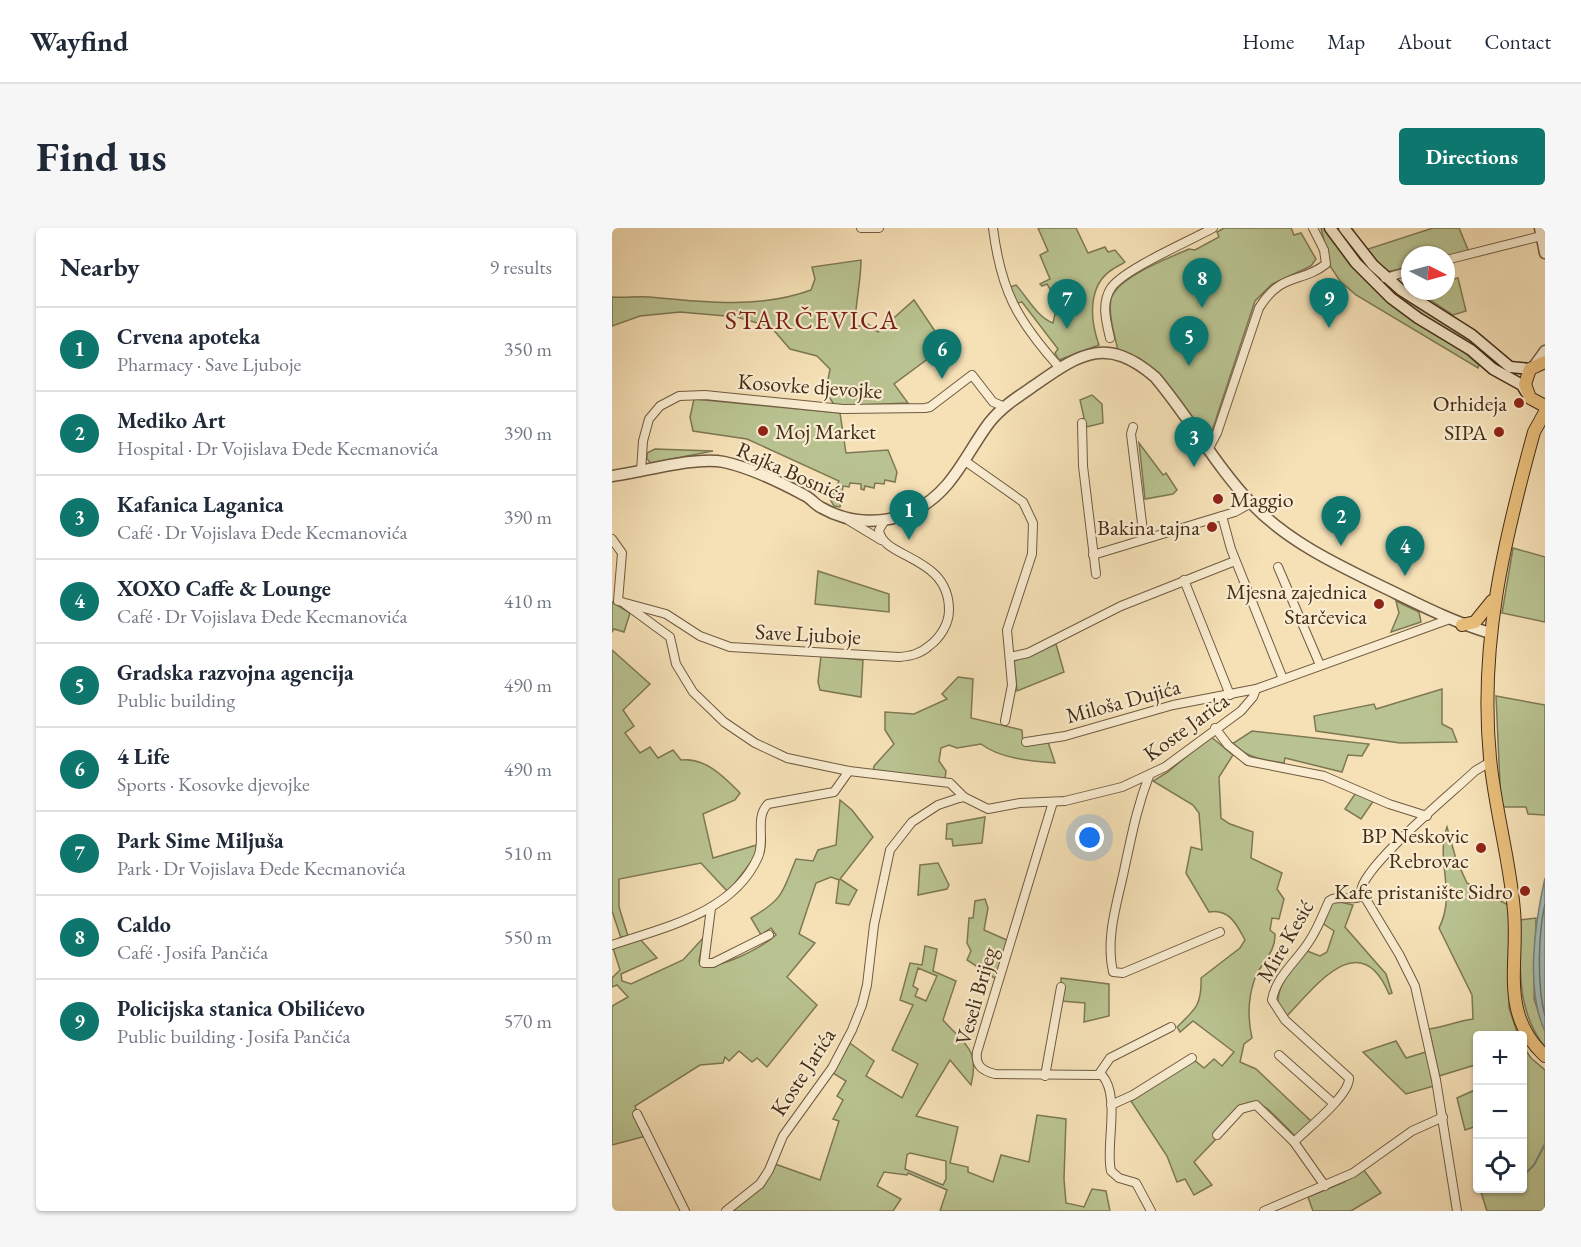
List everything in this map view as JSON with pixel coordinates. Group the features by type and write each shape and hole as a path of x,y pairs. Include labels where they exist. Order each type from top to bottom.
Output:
{"main road":[{"path":"1537,365 1525,380 1528,395 1534,407 1534,432 1494,597 1490,633 1491,762 1514,909 1516,1006 1525,1032 1545,1056"},
{"path":"1528,395 1545,406"},
{"path":"1534,432 1545,412"},
{"path":"1462,625 1472,624 1479,619 1494,597"}],"street":[{"path":"861,228 879,228"},
{"path":"993,228 1001,278 1012,303 1059,367"},
{"path":"1110,338 1105,312 1113,285 1126,274 1213,228"},
{"path":"1208,450 1216,436 1259,308 1266,298 1284,282 1326,264 1324,250 1313,228"},
{"path":"1330,228 1356,263 1391,298 1418,318 1471,350 1492,369 1522,385 1528,395"},
{"path":"1344,228 1385,278 1419,303 1472,335 1510,367 1537,365 1545,351"},
{"path":"1455,257 1540,232 1545,253"},
{"path":"1385,278 1401,273"},
{"name":"Rajka Bosnića","path":"612,476 710,461 723,462 798,492 823,509 846,519 885,520 911,512 931,501 950,483 990,423 1005,407 1059,367 1081,355 1099,353 1125,358 1138,364 1155,377 1169,393 1208,450 1251,503 1304,545 1427,609 1462,625 1490,633"},
{"name":"Kosovke djevojke","path":"640,471 643,441 649,419 660,406 679,396 705,395 843,410 925,408 930,407 972,375 993,402 1005,407"},
{"path":"1082,423 1083,466 1096,574"},
{"path":"1133,427 1131,434 1144,539"},
{"path":"965,461 1023,502 1033,523 1032,554 1007,630 1012,685 1005,721"},
{"path":"1094,555 1222,516 1251,503"},
{"path":"1222,516 1235,561 1283,679"},
{"name":"Save Ljuboje","path":"625,604 666,614 699,636 730,647 899,657 915,655 933,643 944,629 948,618 947,594 939,578 929,568 846,519"},
{"path":"885,520 879,530 885,542"},
{"path":"612,539 622,553 616,599 625,604"},
{"path":"1010,657 1028,652 1120,606 1235,561"},
{"path":"1278,567 1320,665"},
{"path":"1184,580 1230,695"},
{"name":"Koste Jarića","path":"625,604 626,607 670,637 676,664 693,692 731,727 755,743 787,759 849,771 945,782 953,785 964,797 988,809 1020,803 1053,802 1104,793 1149,776 1241,711 1253,697 1256,689 1450,619"},
{"path":"1425,628 1430,620 1427,609"},
{"name":"Miloša Dujića","path":"1026,742 1065,736 1173,705 1256,689"},
{"path":"1215,728 1228,745 1248,761 1324,776 1389,804 1427,816"},
{"path":"1454,1210 1443,1117 1415,986 1393,942 1362,896 1361,887 1365,877 1427,816 1475,771 1491,762"},
{"path":"612,945 711,908 739,885 758,859 763,838 762,814 768,804 834,792 849,771"},
{"path":"1149,776 1133,822 1126,863 1113,910 1113,972 1123,973 1220,932"},
{"name":"Koste Jarića","path":"726,1211 764,1180 783,1136 832,1068 857,1018 867,985 874,925 892,844 925,812 938,805 964,797"},
{"name":"Veseli Brijeg","path":"1053,802 976,1058 981,1068 995,1074 1045,1076 1099,1074"},
{"name":"Mire Kesić","path":"1294,1142 1349,1084 1348,1076 1285,1020 1272,1000 1287,970 1311,939 1329,901 1334,898 1354,899 1362,896"},
{"path":"711,908 704,963 713,963 769,935"},
{"path":"1045,1076 1061,987"},
{"path":"1150,1211 1136,1183 1119,1178 1112,1172 1109,1155 1111,1105 1107,1083 1099,1074 1110,1059 1171,1027"},
{"path":"1279,1055 1333,1103"},
{"path":"1111,1105 1127,1099 1191,1058"},
{"path":"1217,1135 1241,1109 1256,1105 1294,1142 1325,1186"},
{"path":"637,1114 685,1211"},
{"path":"1264,1211 1353,1173 1412,1131 1443,1117"}],"green space":[{"path":"1038,228 1076,228 1088,253 1105,247 1108,252 1115,250 1125,262 1105,276 1095,293 1093,314 1099,345 1059,360 1055,353 1058,349 1022,302 1017,303 1010,287 1016,285 1037,312 1053,323 1055,314 1070,306 1058,285 1050,289 1047,284 1042,286 1040,284 1050,279 1040,255 1048,251"},
{"path":"1224,228 1291,228 1294,235 1301,233 1316,259 1311,266 1272,284 1255,301 1212,431 1205,435 1157,372 1139,358 1118,351 1110,305 1115,291 1133,276 1189,249 1195,250 1219,237 1217,232"},
{"path":"1321,228 1326,228 1344,255 1463,351 1479,365 1478,368 1356,295 1340,281 1330,266"},
{"path":"1334,228 1339,228 1401,295 1401,299 1372,275"},
{"path":"1433,228 1459,228 1469,252 1455,255 1455,246 1401,246 1401,269 1386,272 1365,250"},
{"path":"861,260 855,327 868,324 878,332 914,300 945,346 894,384 908,403 835,406 821,385 828,380 830,369 817,356 790,349 771,327 737,317 680,312 640,316 612,326 612,297 730,302 771,300 811,290 815,279 812,267"},
{"path":"1458,278 1466,311 1453,315 1430,300 1455,300 1455,279"},
{"path":"1403,300 1408,300 1467,337 1507,371 1505,373 1465,340"},
{"path":"1092,395 1102,404 1103,423 1086,427 1080,400"},
{"path":"694,399 840,413 846,453 888,450 897,472 895,482 885,480 884,484 875,483 874,488 865,486 864,490 861,489 861,484 850,483 849,487 843,486 840,507 834,506 830,499 839,481 747,439 693,431 690,417"},
{"path":"1139,443 1163,475 1166,473 1177,490 1173,494 1145,499"},
{"path":"655,449 713,451 651,463 647,459 647,453"},
{"path":"1513,548 1545,557 1545,622 1502,613"},
{"path":"818,571 889,594 889,612 815,604"},
{"path":"1396,601 1419,612 1421,622 1391,632 1399,613"},
{"path":"612,602 630,613 624,632 614,629 612,632"},
{"path":"1056,644 1064,672 1017,691 1014,661"},
{"path":"612,650 650,684 623,710 634,726 625,733 640,753 650,747 658,758 673,750 681,760 698,762 714,769 740,793 735,800 703,814 713,858 760,844 755,857 728,892 701,863 619,879 619,907 628,936 621,938 612,911"},
{"path":"821,656 863,660 861,697 820,690 818,682"},
{"path":"958,677 973,679 971,718 1022,730 1023,744 1048,742 1055,763 1007,756 981,744 957,748 949,745 941,748 939,761 946,771 945,779 873,772 874,766 894,744 885,730 885,712 914,714 947,699 942,694"},
{"path":"1442,689 1442,724 1452,729 1457,742 1400,743 1316,731 1314,716 1374,704 1376,709"},
{"path":"1496,696 1545,705 1545,815 1528,814 1526,807 1501,807"},
{"path":"1252,731 1369,744 1362,756 1348,755 1342,772 1285,758 1284,763 1263,759 1250,755 1232,744"},
{"path":"1210,736 1233,755 1219,777 1221,818 1230,824 1253,832 1251,858 1282,873 1277,889 1284,899 1279,919 1272,918 1270,930 1275,934 1275,941 1256,975 1252,988 1249,1010 1252,1038 1244,1044 1240,1062 1256,1069 1311,1121 1295,1136 1272,1112 1255,1102 1247,1103 1227,1119 1214,1134 1218,1137 1194,1162 1212,1185 1194,1195 1185,1179 1177,1182 1167,1156 1131,1101 1194,1060 1204,1068 1214,1059 1222,1066 1234,1052 1193,1021 1180,1032 1177,1027 1199,1000 1201,978 1240,948 1245,940 1235,923 1227,915 1216,911 1209,912 1186,873 1191,847 1202,850 1199,813 1193,805 1153,781 1168,772"},
{"path":"1357,791 1374,800 1361,819 1345,809"},
{"path":"840,800 852,810 873,837 840,879 857,890 849,905 836,903 839,880 831,877 816,883 799,934 815,943 787,977 817,1005 767,1067 757,1058 752,1062 739,1051 729,1061 725,1057 723,1063 700,1065 635,1106 646,1136 612,1145 612,1006 628,997 617,985 612,987 612,978 620,970 613,948 640,939 657,958 621,974 622,981 631,984 683,960 704,937 700,965 708,966 729,961 761,946 776,935 771,928 761,935 751,918 770,905 781,893 796,859 813,861 818,850 836,845"},
{"path":"985,817 982,843 953,846 952,839 946,839 947,824"},
{"path":"1447,827 1456,859 1467,883 1510,906 1509,1008 1517,1031 1473,1031 1473,1066 1439,1076 1429,1029 1473,1019 1472,995 1439,928 1446,902 1444,840"},
{"path":"938,863 949,885 947,889 918,895 920,865"},
{"path":"985,899 988,908 984,930 1009,941 996,979 967,960 971,951 967,943 969,918 973,918 975,901"},
{"path":"1336,901 1353,905 1345,927 1386,974 1392,993 1389,994 1377,974 1365,964 1351,963 1337,968 1323,979 1286,1017 1278,1006 1283,983 1307,951 1320,956 1327,952 1334,931 1322,923"},
{"path":"1536,918 1534,999 1545,1031 1545,1047 1535,1033 1529,1018 1524,1002 1520,970 1519,920"},
{"path":"925,946 937,949 933,971 956,981 943,1020 969,1048 974,1063 971,1085 950,1060 916,1116 958,1127 950,1163 968,1167 968,1172 993,1182 1001,1155 1029,1162 1037,1115 1066,1119 1064,1179 1066,1203 1084,1207 1092,1189 1106,1191 1110,1211 940,1211 947,1190 908,1173 907,1175 884,1172 877,1186 901,1199 893,1211 732,1211 764,1186 775,1164 820,1180 839,1121 833,1119 843,1100 837,1096 846,1081 833,1073 850,1043 874,1061 866,1076 902,1098 918,1064 892,1050 913,1005 900,1000 910,963 922,965","holes":["918,968 937,976 926,1001 915,996 918,989 913,986","910,1153 946,1161 946,1179 943,1185 905,1169 907,1155"]},
{"path":"1061,978 1109,984 1109,1016 1084,1022 1085,1003 1061,1001"},
{"path":"1396,1041 1406,1058 1426,1052 1434,1086 1406,1094 1363,1052"},
{"path":"1527,1052 1545,1070 1545,1211 1487,1211 1481,1193 1527,1193"},
{"path":"1473,1091 1473,1127 1465,1130 1457,1098"},
{"path":"1363,1169 1381,1193 1351,1211 1313,1211 1308,1197 1344,1182"}],"water":[{"path":"1545,878 1545,1031 1535,996 1534,956 1535,935"}],"waterway":[{"path":"1527,1172 1534,1165 1545,1144"}],"place":[{"name":"Caldo","path":"1202,308"},
{"name":"Policijska stanica Obilićevo","path":"1329,328"},
{"name":"Park Sime Miljuša","path":"1067,329"},
{"name":"Gradska razvojna agencija","path":"1189,366"},
{"name":"4 Life","path":"942,379"},
{"name":"Orhideja","path":"1519,403"},
{"name":"Moj Market","path":"763,431"},
{"name":"SIPA","path":"1499,432"},
{"name":"Kafanica Laganica","path":"1194,467"},
{"name":"Maggio","path":"1218,499"},
{"name":"Bakina tajna","path":"1212,527"},
{"name":"Crvena apoteka","path":"909,540"},
{"name":"Mediko Art","path":"1341,546"},
{"name":"XOXO Caffe & Lounge","path":"1405,576"},
{"name":"Mjesna zajednica Starčevica","path":"1379,604"},
{"name":"BP Neskovic Rebrovac","path":"1481,848"},
{"name":"Kafe pristanište Sidro","path":"1525,891"}],"district":[{"name":"STARČEVICA","path":"812,320"}]}
